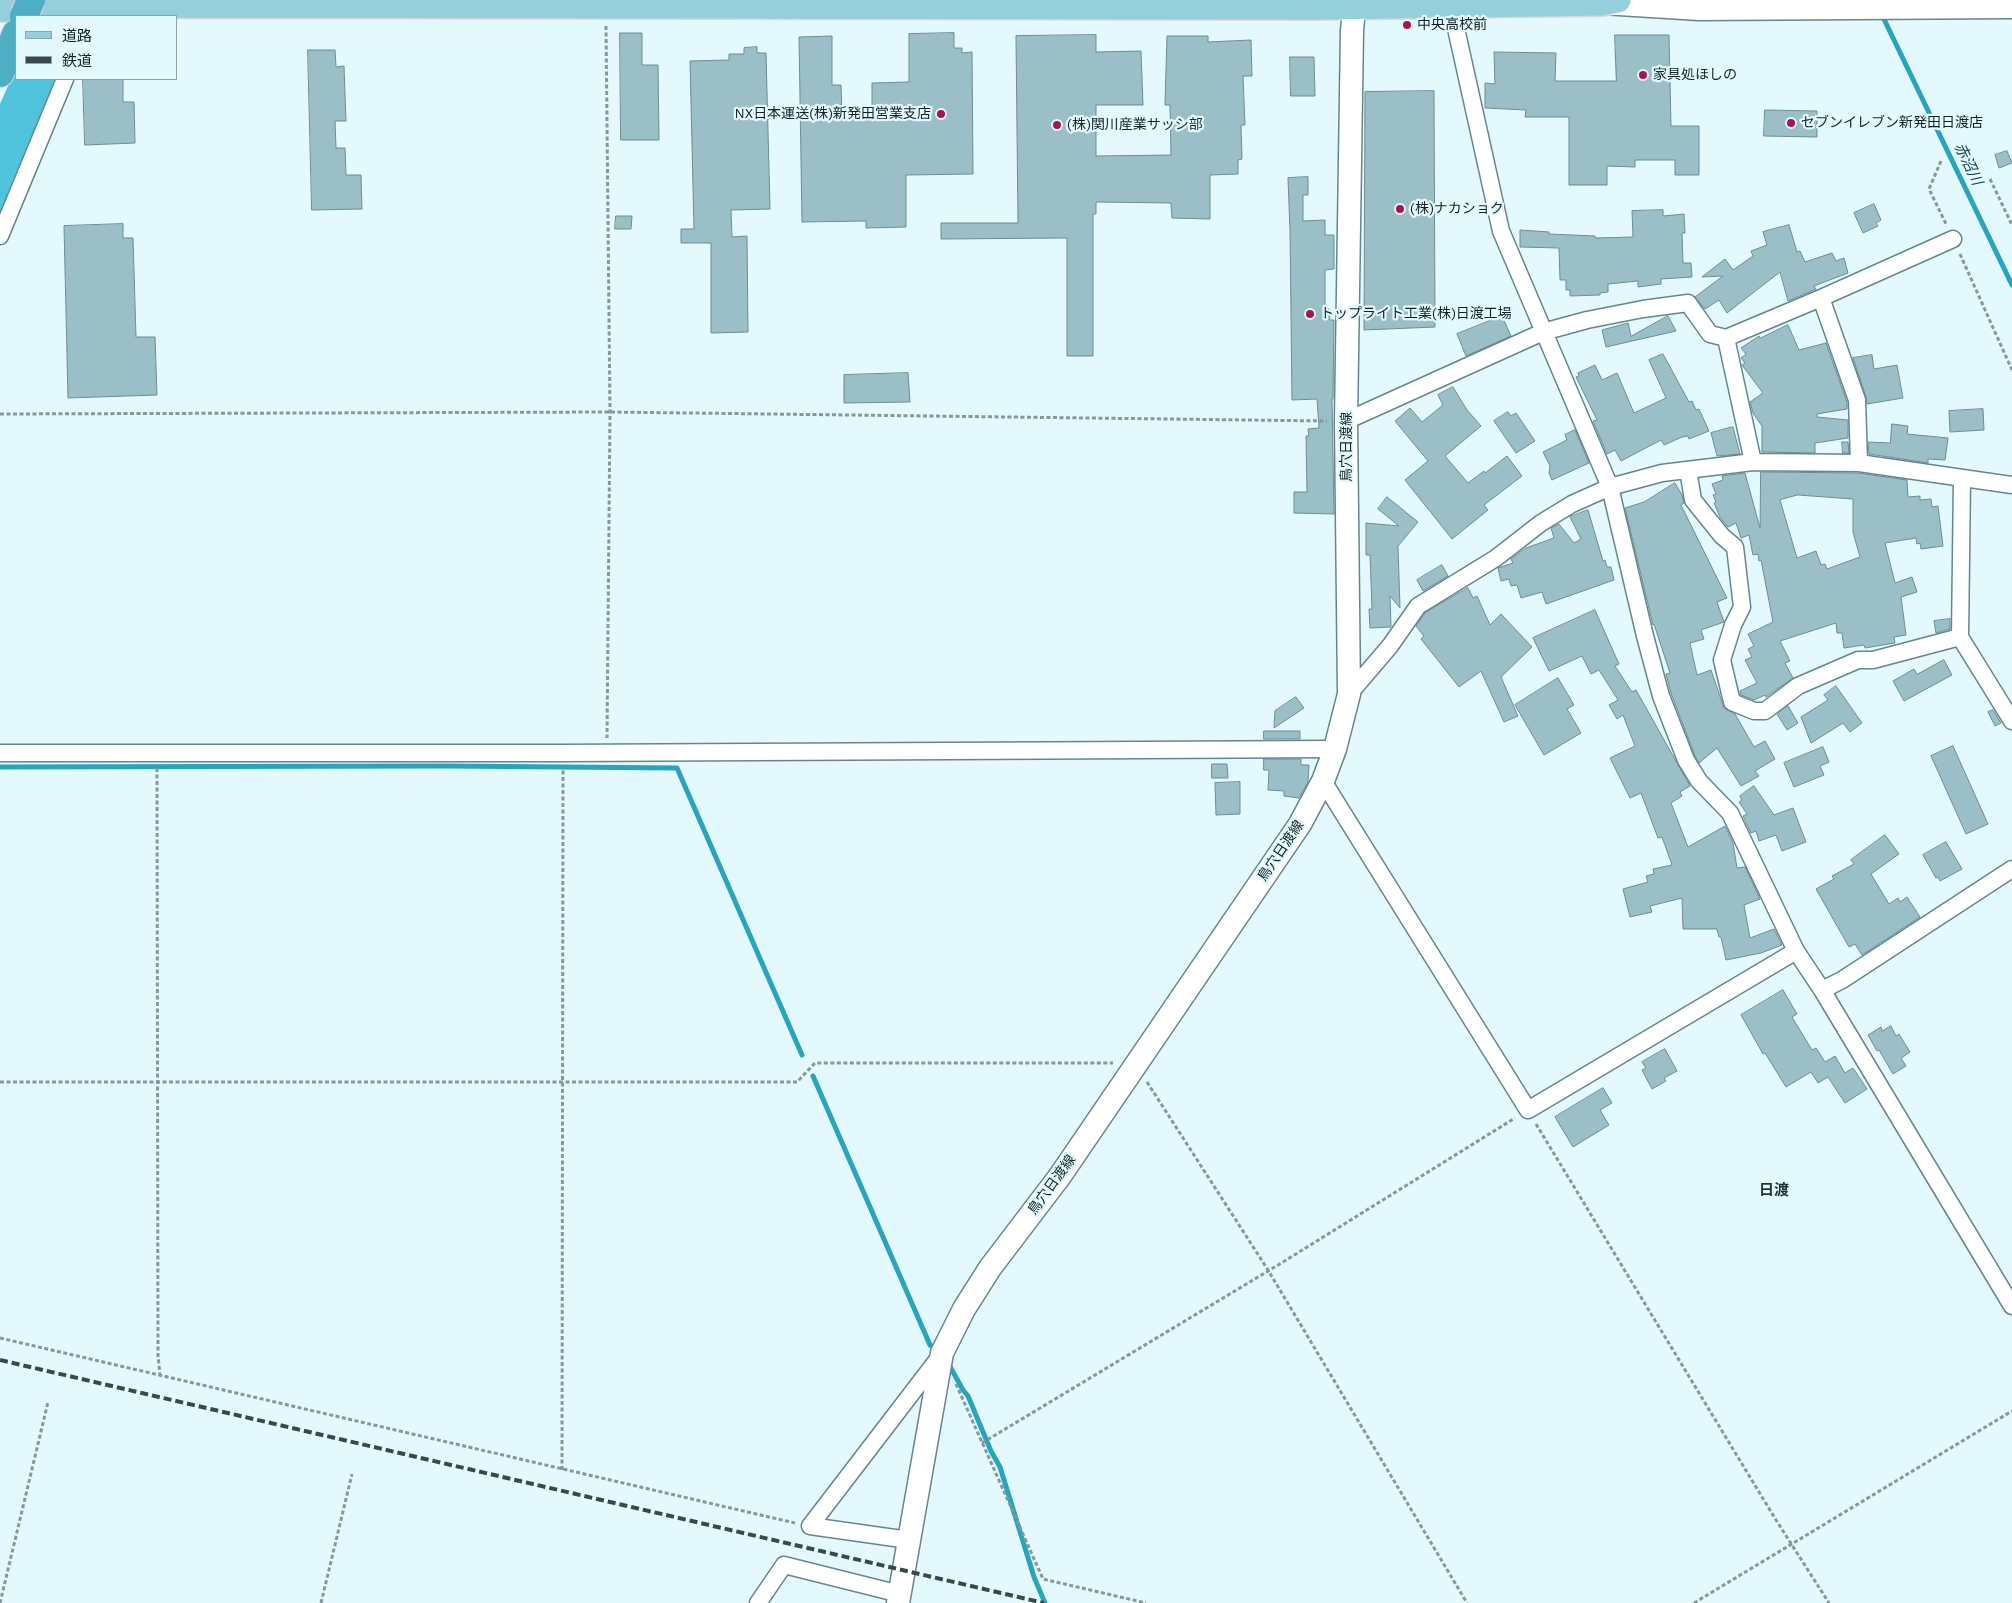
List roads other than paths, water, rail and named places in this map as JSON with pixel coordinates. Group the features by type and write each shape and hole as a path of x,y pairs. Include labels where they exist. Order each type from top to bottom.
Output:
{"highway":[{"path":"24,15 31,0"},
{"path":"0,74 15,36"}],"main road":[{"path":"0,9 76,12 105,2 606,6 1355,3 1451,6 1610,2 1699,9 1960,3 2012,8"},
{"name":"鳥穴日渡線","path":"899,1599 942,1353 964,1309 990,1268 1060,1176 1300,824 1323,781 1350,694 1346,421 1352,30 1355,3"}],"street":[{"path":"1451,6 1502,231 1610,487 1661,696 1686,760 1699,781 1730,813 1796,951 1822,990 2012,1306"},
{"path":"0,236 65,80"},
{"path":"1346,421 1543,332 1624,313 1688,304 1710,334 1726,338 1953,239"},
{"path":"1821,298 1857,400 1859,463"},
{"path":"1726,338 1753,462"},
{"path":"1350,694 1390,646 1418,606 1496,558 1541,523 1572,504 1610,487 1662,474 1753,462 1859,463 2012,485"},
{"path":"1688,470 1693,500 1722,536 1735,547 1742,607 1733,625 1722,660 1732,702 1754,711 1765,710 1798,686 1858,660 1873,660 1960,637"},
{"path":"1962,479 1960,637 2012,721"},
{"path":"0,753 563,753 1334,749"},
{"path":"1323,781 1528,1110 1796,951"},
{"path":"1822,990 1842,980 2012,869"},
{"path":"909,1540 810,1526 942,1353"},
{"path":"758,1603 784,1565 899,1599"}],"waterway":[{"name":"赤沼川","path":"1881,13 2012,285"},
{"path":"0,767 445,766 677,768 802,1055"},
{"path":"813,1076 930,1345 937,1349"},
{"path":"948,1363 968,1396 991,1451 1000,1467 1034,1577 1045,1603"}],"railway":[{"path":"0,1360 1044,1603"}],"place":[{"name":"中央高校前","path":"1407,25"},
{"name":"家具処ほしの","path":"1643,75"},
{"name":"NX日本運送(株)新発田営業支店","path":"941,114"},
{"name":"セブンイレブン新発田日渡店","path":"1791,123"},
{"name":"(株)関川産業サッシ部","path":"1057,125"},
{"name":"(株)ナカショク","path":"1400,209"},
{"name":"トップライト工業(株)日渡工場","path":"1310,314"}],"district":[{"name":"日渡","path":"1774,1191"}]}
